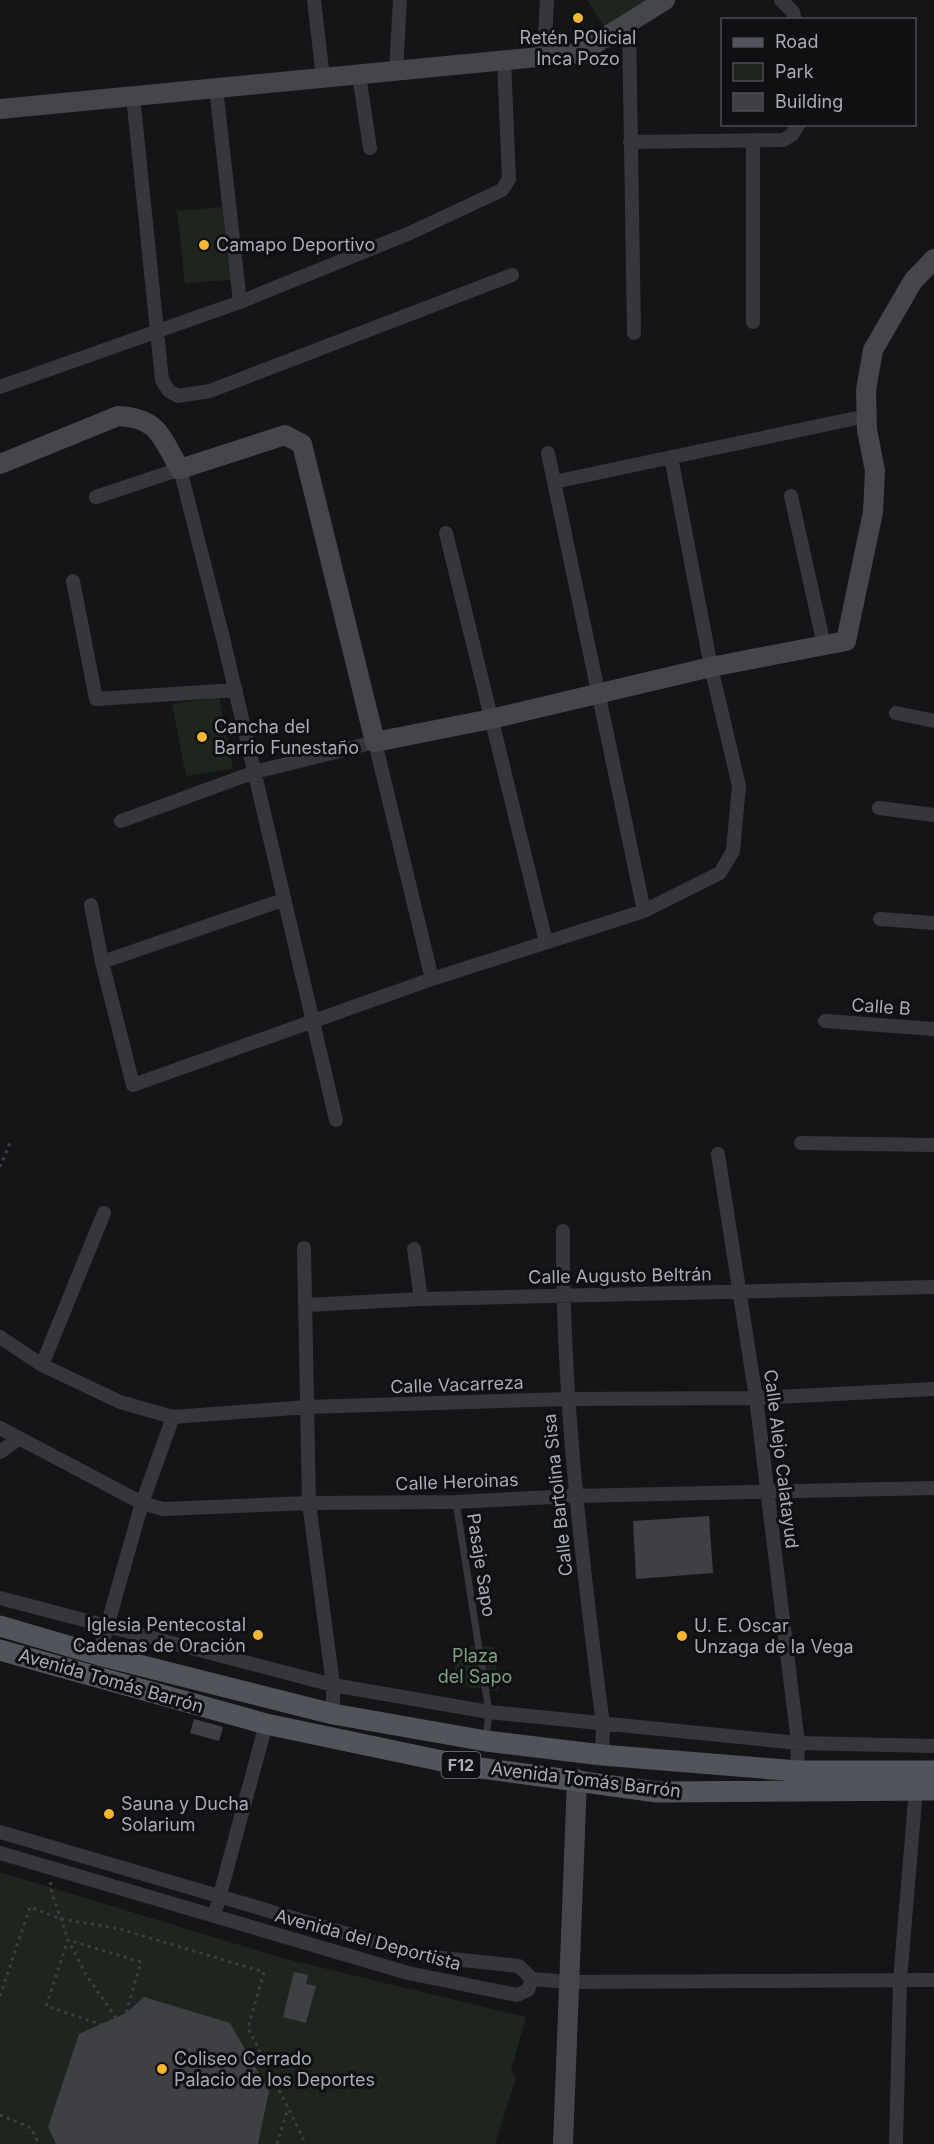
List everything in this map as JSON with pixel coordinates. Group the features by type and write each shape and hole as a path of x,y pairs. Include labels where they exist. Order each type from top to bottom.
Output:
{"main road":[{"name":"Avenida Tomás Barrón","path":"0,1626 99,1655 333,1714 486,1741 602,1755 797,1771 934,1771"},
{"name":"Avenida Tomás Barrón","path":"0,1650 266,1724 466,1766 577,1779 657,1792 925,1790"}],"street":[{"path":"314,0 323,78"},
{"path":"396,71 400,0"},
{"path":"544,56 547,0"},
{"path":"0,109 580,53 665,0"},
{"path":"781,0 793,12 794,18"},
{"path":"629,22 634,333"},
{"path":"0,387 240,302 410,233 502,190 509,179 504,60"},
{"path":"359,75 370,148"},
{"path":"216,88 240,302"},
{"path":"133,96 162,380 169,391 178,396 210,391 512,275"},
{"path":"630,142 783,140 792,135 798,126"},
{"path":"753,140 753,322"},
{"path":"121,821 255,772 375,742 490,719 711,667 846,641 873,512 875,471 866,416 866,390 873,350 913,281 934,259"},
{"path":"0,464 118,416 137,417 153,424 180,469 236,690 336,1120"},
{"path":"554,482 866,416"},
{"path":"96,497 285,435 302,444 432,979"},
{"path":"548,453 600,692 644,911"},
{"path":"91,905 102,962 133,1085 432,979 644,911 720,873 733,851 739,786 711,667 671,457"},
{"path":"791,496 824,645"},
{"path":"446,533 546,942"},
{"path":"73,581 96,699 236,690"},
{"path":"896,713 934,721"},
{"path":"879,808 934,815"},
{"path":"102,962 283,900"},
{"path":"880,919 934,923"},
{"name":"Calle B","path":"825,1021 934,1029"},
{"path":"801,1143 934,1145"},
{"name":"Calle Alejo Calatayud","path":"718,1154 756,1398 798,1743 797,1771"},
{"path":"42,1365 104,1213"},
{"name":"Calle Bartolina Sisa","path":"563,1231 562,1295 574,1496 603,1725 602,1755"},
{"path":"304,1248 307,1305 309,1503 333,1684 333,1714"},
{"path":"414,1249 421,1299"},
{"name":"Calle Augusto Beltrán","path":"307,1305 421,1299 934,1287"},
{"name":"Calle Vacarreza","path":"0,1337 42,1365 120,1402 173,1417 307,1407 567,1399 756,1398 934,1389"},
{"path":"99,1655 142,1503 173,1417"},
{"name":"Calle Heroinas","path":"0,1428 142,1503 163,1509 309,1503 456,1502 574,1496 934,1488"},
{"path":"0,1452 18,1439"},
{"path":"0,1598 333,1684 489,1712 798,1743 934,1746"},
{"path":"214,1916 266,1724"},
{"path":"563,2144 577,1779"},
{"path":"896,2144 900,1980 925,1790"},
{"name":"Avenida del Deportista","path":"0,1832 423,1956 519,1966 532,1979 528,1990 517,1995 408,1973 0,1853"},
{"path":"532,1979 570,1982 934,1980"}],"lane":[{"name":"Pasaje Sapo","path":"456,1502 489,1712 486,1741"}],"path":[{"path":"0,1167 10,1143"},
{"path":"55,1869 50,1887 68,1940 85,1973 116,2018"},
{"path":"0,1996 30,1907 61,1919 120,1929 264,1972 248,2028 306,2144"},
{"path":"68,1940 141,1962 126,2013"},
{"path":"68,1940 46,2006 104,2025"},
{"path":"277,2144 288,2107"},
{"path":"0,2115 31,2128 39,2144"}],"green space":[{"path":"587,0 649,0 605,27"},
{"name":"Camapo Deportivo","path":"222,207 230,280 185,283 177,211"},
{"name":"Cancha del Barrio Funestaño","path":"219,697 233,769 186,776 172,704"},
{"name":"Plaza del Sapo","path":"455,1645 494,1647 499,1691 455,1686"},
{"path":"0,1872 282,1958 526,2017 511,2071 516,2078 495,2144 0,2144"}],"building":[{"path":"709,1516 713,1573 636,1579 633,1521"},
{"path":"194,1719 223,1727 219,1741 190,1733"},
{"path":"294,1972 308,1975 306,1984 316,1986 306,2023 283,2017"},
{"name":"Coliseo Cerrado Palacio de los Deportes","path":"144,1997 230,2023 269,2091 258,2144 56,2144 48,2127 79,2034 126,2013"}],"place":[{"name":"Retén POlicial Inca Pozo","path":"578,18"},
{"name":"Camapo Deportivo","path":"204,245"},
{"name":"Cancha del Barrio Funestaño","path":"202,737"},
{"name":"Iglesia Pentecostal Cadenas de Oración","path":"258,1635"},
{"name":"U. E. Oscar Unzaga de la Vega","path":"682,1636"},
{"name":"Sauna y Ducha Solarium","path":"109,1814"},
{"name":"Coliseo Cerrado Palacio de los Deportes","path":"162,2069"}]}
